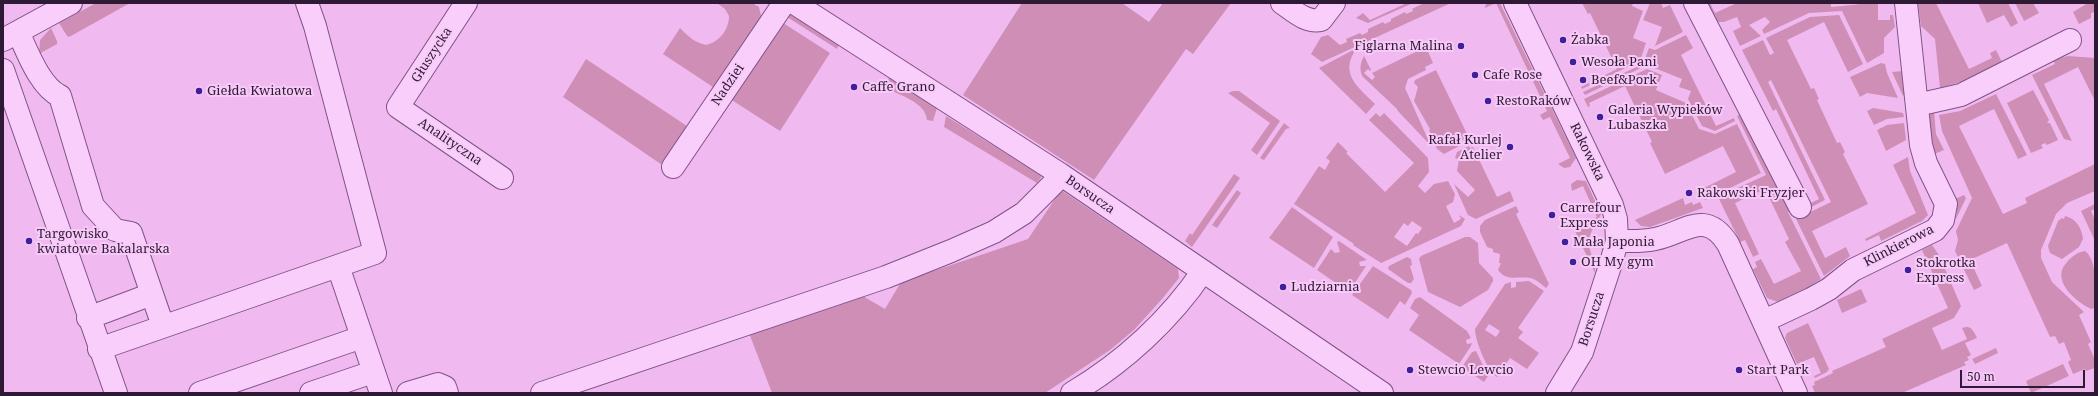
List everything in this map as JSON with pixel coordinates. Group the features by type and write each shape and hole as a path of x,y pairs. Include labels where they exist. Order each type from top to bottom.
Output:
{"street":[{"path":"71,3 11,36 44,82 53,93 60,96 92,206 115,230 131,233 163,326"},
{"path":"99,349 375,253 315,26 307,3"},
{"name":"Głuszycka","path":"398,107 466,3"},
{"name":"Nadziei","path":"673,167 784,3"},
{"name":"Borsucza","path":"794,3 1060,174 1382,393"},
{"path":"1287,7 1306,19 1316,21 1321,20 1334,3"},
{"name":"Rakowska","path":"1515,3 1612,204 1616,219 1617,241"},
{"path":"1695,3 1800,207"},
{"name":"Klinkierowa","path":"1764,321 1829,289 1853,270 1935,230 1943,220 1946,204 1926,162 1921,145 1906,3"},
{"path":"1917,105 1961,95 2070,40"},
{"path":"3,70 88,318 116,393"},
{"name":"Analityczna","path":"398,107 502,178"},
{"path":"542,393 886,277 951,251 994,232 1024,213 1055,182 1060,174"},
{"path":"1617,241 1655,240 1696,225 1707,225 1715,228 1728,244 1796,393"},
{"name":"Borsucza","path":"1557,393 1582,352 1617,241"},
{"path":"338,266 381,393"},
{"path":"1072,393 1100,377 1140,343 1180,301 1203,271"},
{"path":"88,318 152,294"},
{"path":"200,393 362,338"},
{"path":"311,393 373,372"},
{"path":"408,393 438,384 445,387 447,393"}],"shaded area":[{"path":"96,3 130,3 69,37 67,36 59,23"},
{"path":"717,3 752,3 759,7 762,20 716,89 663,54 680,28 692,39 706,45 719,38 725,31 729,21 729,16 725,9"},
{"path":"1022,3 1122,3 1149,22 1163,3 1231,3 1193,54 1186,49 1094,180 963,95"},
{"path":"1407,3 1413,3 1368,23 1356,18 1363,13 1370,20"},
{"path":"1424,3 1451,3 1322,62 1311,54 1321,37 1328,35 1340,45 1347,42 1346,39 1360,33 1362,35 1368,32 1368,29 1383,22 1385,24 1391,21 1391,19 1405,12 1406,14 1413,11 1412,9"},
{"path":"1486,3 1496,3 1485,8"},
{"path":"1496,3 1500,3 1576,158 1570,167 1564,168 1558,164 1570,158 1550,117 1543,120 1540,115 1547,111"},
{"path":"1582,3 1633,3 1632,6 1643,11 1633,38 1646,43 1640,61 1582,89 1581,87 1617,69 1590,13 1588,14"},
{"path":"1650,3 1661,3 1663,8 1670,5 1683,32 1655,46 1662,27 1643,20"},
{"path":"1703,3 1710,3 1715,13 1737,3 1831,3 1831,7 1878,3 1878,20 1890,20 1890,15 1893,15 1895,27 1884,38 1884,53 1867,63 1842,11 1809,13 1764,34 1762,30 1770,22 1765,17 1749,25 1761,36 1740,46 1733,31 1741,27 1737,17 1724,22 1715,22"},
{"path":"1918,3 1936,3 1969,69 1992,58 1990,53 1996,50 2002,62 1964,81 1940,88 1935,39 1921,26"},
{"path":"1978,3 2008,3 2018,23 2011,27 2004,15 1987,23"},
{"path":"2015,3 2033,3 2039,13 2024,21"},
{"path":"2088,3 2095,3 2095,12 2091,13 2091,18 2079,24 2073,12"},
{"path":"784,9 839,44 837,49 781,13"},
{"path":"1839,15 1863,64 1848,72 1824,22 1787,40 1811,89 1814,88 1819,99 1817,100 1837,143 1840,142 1845,152 1843,154 1868,204 1812,231 1825,258 1846,247 1850,256 1824,276 1796,219 1831,202 1771,80 1768,82 1825,200 1794,216 1793,212 1819,199 1776,109 1773,111 1742,50 1763,40 1770,55 1774,53 1766,38 1810,17"},
{"path":"780,21 830,53 780,131 727,97"},
{"path":"51,28 57,44 39,54 40,40"},
{"path":"1686,35 1693,48 1681,55 1716,126 1734,118 1735,121 1715,131 1702,126 1688,99 1691,91 1679,87 1682,79 1647,65 1585,95 1583,92 1643,64 1649,48 1655,50"},
{"path":"1426,47 1433,63 1425,67 1426,70 1408,79 1405,88 1431,146 1397,109 1363,77 1361,70 1361,64 1364,56 1371,70 1370,71 1368,69 1364,73 1372,80 1375,77 1372,73"},
{"path":"1357,48 1349,65 1352,79 1362,92 1375,104 1366,114 1319,68"},
{"path":"2068,56 2095,58 2095,101 2078,67 2044,84 2072,141 2064,139 2032,75 2055,64 2053,60"},
{"path":"586,59 690,128 665,167 563,97"},
{"path":"1881,63 1885,64 1887,73 1898,98 1867,93 1860,97 1850,77"},
{"path":"1647,69 1662,75 1656,90 1686,103 1699,129 1715,134 1737,124 1761,173 1705,200 1700,190 1736,172 1723,146 1665,174 1650,143 1652,142 1625,86 1589,103 1590,106 1588,107 1584,99"},
{"path":"1436,70 1469,138 1459,141 1461,145 1444,154 1437,149 1429,130 1430,129 1414,101 1418,87 1414,83 1415,80"},
{"path":"1904,71 1905,94 1903,96 1892,72"},
{"path":"890,77 937,108 933,121 927,120 922,108 916,103 883,87"},
{"path":"2033,90 2049,120 2047,123 2050,123 2058,140 2047,145 2045,143 2041,145 2043,148 2031,153 2007,103"},
{"path":"1239,91 1280,121 1257,155 1251,150 1270,123 1228,93"},
{"path":"1996,94 2027,155 2018,159 1994,109 1959,126 2003,214 2027,203 2025,198 2095,164 2095,191 2067,203 2056,214 2041,250 2041,258 2052,282 2084,312 2079,315 2091,342 2088,344 2095,360 2095,368 2086,371 2085,369 2073,374 2068,362 2071,360 2064,342 2059,344 2055,336 2050,337 2007,243 1970,260 1982,286 1974,290 1955,251 1958,240 1956,231 1972,198 1942,131 1939,115 1960,111"},
{"path":"1873,108 1903,113 1904,117 1887,119 1874,125 1867,111"},
{"path":"1934,111 1936,134 1944,150 1932,155 1927,117"},
{"path":"1376,113 1380,117 1384,113 1428,158 1429,172 1418,186 1425,193 1434,184 1448,181 1455,194 1453,202 1446,206 1454,223 1461,219 1459,215 1465,219 1461,226 1381,263 1294,204 1319,166 1325,170 1330,161 1326,158 1338,142 1348,152 1346,153 1385,192 1414,163 1369,120","holes":["1412,221 1422,228 1418,234 1416,233 1407,246 1394,237 1404,223 1408,226"]},
{"path":"1743,113 1794,209 1788,212 1821,279 1807,288 1778,302 1767,298 1753,269 1757,267 1755,262 1761,259 1774,284 1801,271 1785,242 1789,239 1765,189 1735,203 1759,254 1753,257 1745,240 1740,242 1718,197 1766,175 1737,116"},
{"path":"946,116 1042,176 1037,183 944,127"},
{"path":"1284,123 1290,128 1286,129 1264,160 1260,158"},
{"path":"1904,123 1906,140 1886,151 1877,130 1887,125"},
{"path":"1469,146 1470,148 1473,147 1497,197 1510,191 1514,201 1476,219 1468,215 1454,184 1468,197 1475,190 1457,171 1459,159 1455,158 1457,152"},
{"path":"1908,157 1910,171 1928,215 1922,221 1881,241 1879,235 1866,241 1865,239 1916,213 1893,165"},
{"path":"1234,174 1240,178 1192,247 1185,241 1190,233 1192,235"},
{"path":"1577,180 1586,181 1601,214 1592,230 1589,241 1595,264 1595,273 1574,229 1597,217 1583,186 1572,191 1571,184"},
{"path":"1061,190 1178,269 1179,278 1162,299 1134,330 1110,350 1045,393 772,393 749,333 861,295 885,309 901,282 1028,239"},
{"path":"1237,190 1241,193 1217,228 1212,225"},
{"path":"1964,195 1966,198 1956,219 1957,208 1953,200"},
{"path":"1683,198 1685,205 1692,202 1693,205 1700,202 1703,208 1650,227 1641,226 1635,220"},
{"path":"2095,204 2095,209 2091,211 2095,220 2095,241 2081,211"},
{"path":"1516,206 1519,212 1516,214 1549,284 1546,288 1532,279 1512,278 1501,274 1498,270 1501,263 1499,263 1500,254 1493,252 1493,249 1487,247 1480,232 1480,226 1485,220"},
{"path":"1292,207 1333,237 1314,268 1269,238"},
{"path":"2065,216 2069,217 2078,224 2083,239 2079,247 2062,259 2050,253 2048,246 2058,221 2062,218 2064,219"},
{"path":"1465,237 1470,237 1478,243 1479,263 1493,278 1493,281 1488,290 1460,307 1428,292 1419,259 1421,256"},
{"path":"1339,241 1367,260 1359,262 1360,266 1366,266 1349,292 1317,270 1331,249 1335,253 1340,252 1337,242"},
{"path":"1932,245 1939,255 1961,306 1954,318 1932,328 1942,350 1967,339 1962,328 1968,327 1971,329 1977,338 1965,343 1971,355 1967,357 1969,360 1964,362 1966,365 1902,393 1815,393 1812,386 1815,385 1814,382 1833,373 1832,371 1886,347 1882,339 1948,308 1922,250"},
{"path":"2085,251 2092,261 2095,277 2095,308 2091,309 2078,301 2072,295 2063,283 2061,276 2062,269 2067,262 2073,256"},
{"path":"1407,257 1411,259 1412,265 1410,266 1414,279 1411,283 1408,283 1388,269 1389,266"},
{"path":"1373,266 1411,290 1412,293 1405,305 1400,301 1388,319 1352,295"},
{"path":"1529,281 1544,291 1518,328 1523,332 1518,338 1539,353 1527,369 1510,358 1497,377 1489,368 1482,355 1475,329 1505,284 1511,282 1511,288 1516,287 1516,282","holes":["1489,324 1500,331 1496,337 1485,330"]},
{"path":"1861,289 1867,302 1842,313 1837,300"},
{"path":"1420,297 1467,331 1471,338 1466,340 1467,344 1472,343 1459,364 1409,330 1419,315 1410,308 1415,299"},
{"path":"1808,323 1829,369 1827,372 1815,378 1814,376 1821,373 1814,357 1797,364 1785,338 1787,333"},
{"path":"1996,348 1998,353 1975,364 1972,359"},
{"path":"1476,351 1488,376 1484,382 1462,367 1472,352"},
{"path":"2063,364 2069,376 2031,393 2026,381"}],"place":[{"name":"Żabka","path":"1563,40"},
{"name":"Figlarna Malina","path":"1461,46"},
{"name":"Wesoła Pani","path":"1573,62"},
{"name":"Cafe Rose","path":"1475,75"},
{"name":"Beef&Pork","path":"1583,80"},
{"name":"Caffe Grano","path":"854,87"},
{"name":"Giełda Kwiatowa","path":"199,91"},
{"name":"RestoRaków","path":"1488,101"},
{"name":"Galeria Wypieków Lubaszka","path":"1600,117"},
{"name":"Rafał Kurlej Atelier","path":"1510,147"},
{"name":"Rakowski Fryzjer","path":"1689,193"},
{"name":"Carrefour Express","path":"1552,215"},
{"name":"Targowisko kwiatowe Bakalarska","path":"29,241"},
{"name":"Mała Japonia","path":"1565,242"},
{"name":"OH My gym","path":"1573,262"},
{"name":"Stokrotka Express","path":"1908,270"},
{"name":"Ludziarnia","path":"1283,287"},
{"name":"Stewcio Lewcio","path":"1410,370"},
{"name":"Start Park","path":"1739,370"}]}
